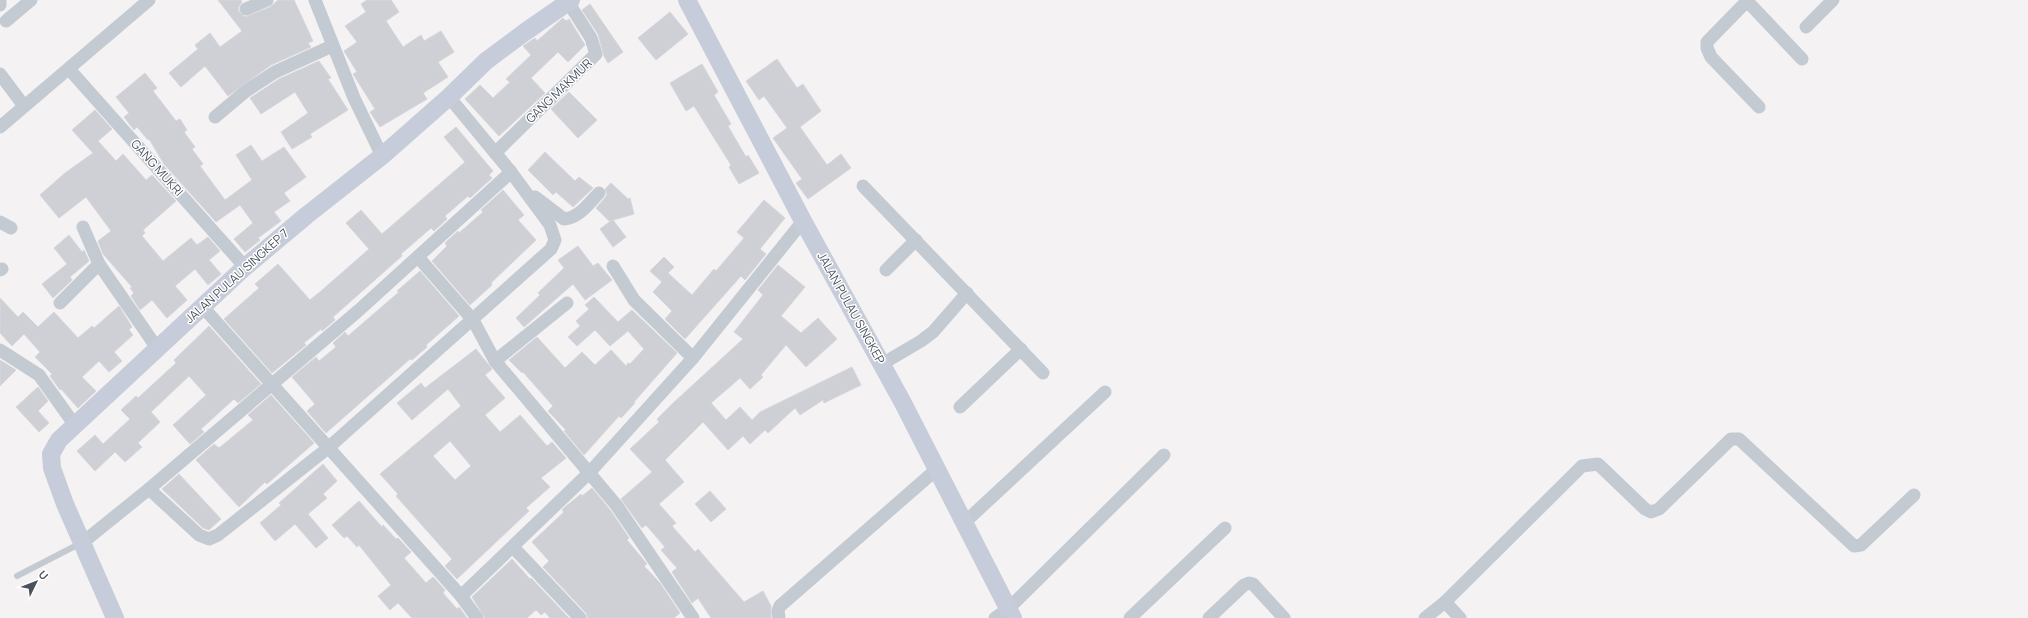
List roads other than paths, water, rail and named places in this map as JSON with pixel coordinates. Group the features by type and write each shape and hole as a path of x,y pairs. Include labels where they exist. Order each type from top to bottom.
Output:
{"street":[{"path":"0,0 0,5"},
{"path":"6,21 31,0"},
{"path":"0,127 149,0"},
{"path":"246,9 267,0"},
{"path":"315,0 332,46 354,98 382,156"},
{"name":"JALAN PULAU SINGKEP","path":"687,0 803,221 882,364 937,468 964,523 1005,615"},
{"path":"1806,27 1833,0"},
{"name":"JALAN PULAU SINGKEP 7","path":"115,618 65,504 52,468 51,454 59,440 74,424 245,267 307,215 382,156 449,97 486,61 569,1"},
{"name":"GANG MAKMUR","path":"495,153 596,54 591,38 569,1"},
{"path":"1759,107 1711,57 1707,48 1709,40 1748,1 1802,59"},
{"path":"215,117 246,91 275,72 332,46"},
{"name":"GANG MUKRI","path":"69,69 245,267"},
{"path":"0,74 24,106"},
{"path":"149,489 199,535 209,539 218,536 328,448 545,256 554,244 554,233 550,225 511,172 449,97"},
{"path":"82,543 149,489 273,384 418,257 511,172"},
{"path":"863,186 1043,373"},
{"path":"522,187 564,219 570,219 578,214 599,193"},
{"path":"461,596 589,473 693,358 803,221"},
{"path":"83,227 99,264 157,348"},
{"path":"886,270 916,240"},
{"path":"418,257 473,320 495,361 617,506 693,618"},
{"path":"60,303 99,264"},
{"path":"612,266 634,300 693,358"},
{"path":"882,364 927,336 967,293"},
{"path":"495,361 566,303"},
{"path":"202,306 461,596 477,618"},
{"path":"960,407 1021,349"},
{"path":"0,350 32,369 39,375 74,424"},
{"path":"964,523 1105,392"},
{"path":"1425,618 1445,602 1582,466 1598,464 1644,509 1651,512 1659,510 1731,439 1739,439 1854,546 1861,545 1914,495"},
{"path":"1005,615 1164,454"},
{"path":"779,618 778,610 780,606 937,468"},
{"path":"1130,618 1225,528"},
{"path":"513,547 580,618"},
{"path":"1209,618 1244,585 1249,583 1253,584 1284,618"},
{"path":"1445,602 1460,618"}],"lane":[{"path":"17,576 82,543"}]}
